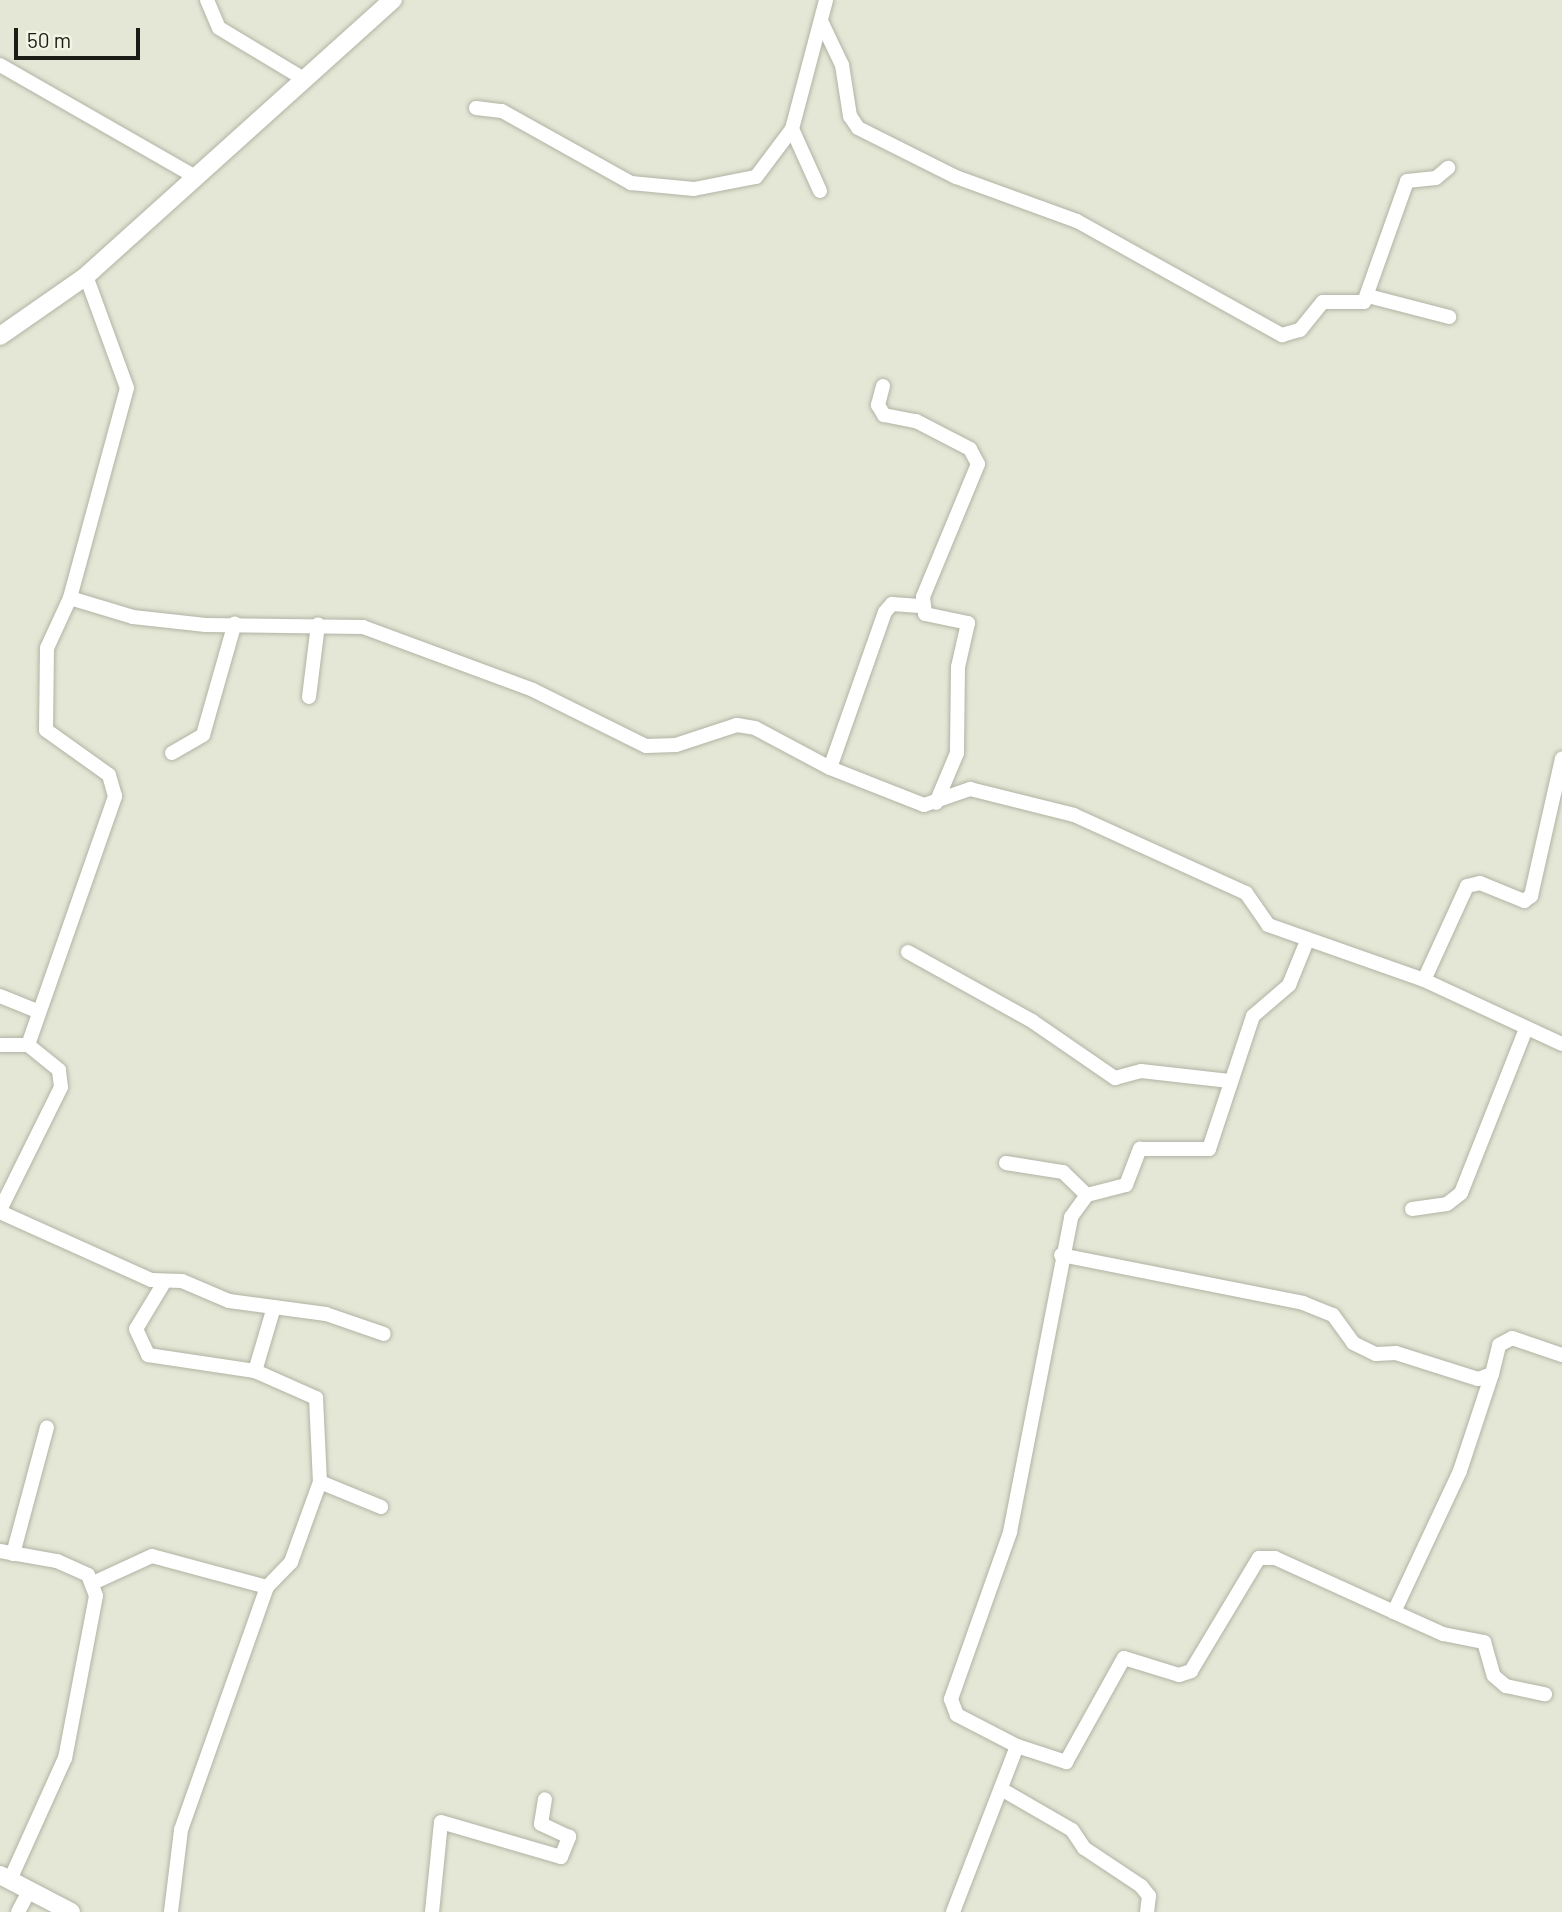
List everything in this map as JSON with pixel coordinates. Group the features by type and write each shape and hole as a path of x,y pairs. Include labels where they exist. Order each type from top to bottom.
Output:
{"street":[{"path":"206,0 219,28 304,79"},
{"path":"0,336 86,276 393,0"},
{"path":"476,108 502,111 631,183 694,189 757,177 792,130 825,0"},
{"path":"821,22 842,65 850,116 858,128 956,177 1089,227 1282,335 1300,330 1324,302 1364,302 1406,181 1436,178 1448,168"},
{"path":"0,65 197,178"},
{"path":"792,130 820,191"},
{"path":"28,1045 37,1011 115,796 109,775 46,730 47,648 70,598 127,388 86,276"},
{"path":"1368,296 1449,317"},
{"path":"883,386 878,405 884,415 916,421 976,455 959,520 931,574 923,606 925,614 968,623 958,667 957,753 936,803"},
{"path":"70,598 133,617 363,627 533,690 646,746 662,748 737,725 771,735 830,768 924,805 970,789 1074,815 1246,893 1264,922 1307,941 1424,980 1562,1044"},
{"path":"830,768 884,612 892,604 923,606"},
{"path":"172,753 203,735 235,623"},
{"path":"309,697 318,625"},
{"path":"1424,980 1467,886 1480,883 1524,901 1531,896 1562,758"},
{"path":"1307,941 1289,985 1259,1006 1229,1081 1209,1149 1140,1149 1126,1185 1087,1195 1077,1201 1061,1255 1010,1532 951,1699 957,1715 1017,1746 1066,1762 1124,1658 1179,1675 1191,1671 1259,1558 1275,1558 1443,1634 1484,1642 1494,1676 1506,1686 1545,1693"},
{"path":"908,951 1032,1021 1115,1078 1141,1071 1229,1081"},
{"path":"0,996 37,1011"},
{"path":"1412,1209 1447,1204 1461,1193 1527,1029"},
{"path":"0,1045 28,1045 63,1079 0,1211 133,1273 275,1307 326,1314 384,1334"},
{"path":"1006,1163 1063,1171 1087,1195"},
{"path":"1061,1255 1303,1303 1333,1315 1353,1343 1376,1354 1396,1353 1478,1379 1492,1374"},
{"path":"165,1281 136,1329 148,1355 255,1371 316,1398 320,1482 291,1562 267,1587 181,1830 172,1912"},
{"path":"255,1371 275,1307"},
{"path":"1394,1612 1460,1471 1499,1345 1512,1338 1562,1355"},
{"path":"47,1427 6,1553 57,1561 93,1583"},
{"path":"320,1482 381,1507"},
{"path":"93,1583 138,1557 152,1556 267,1587"},
{"path":"71,1912 5,1878 65,1758 93,1583"},
{"path":"953,1912 1017,1746"},
{"path":"1001,1789 1072,1830 1084,1848 1141,1886 1149,1896 1147,1912"},
{"path":"432,1912 441,1822 561,1857 569,1837 541,1824 545,1799"},
{"path":"18,1912 30,1889"}]}
